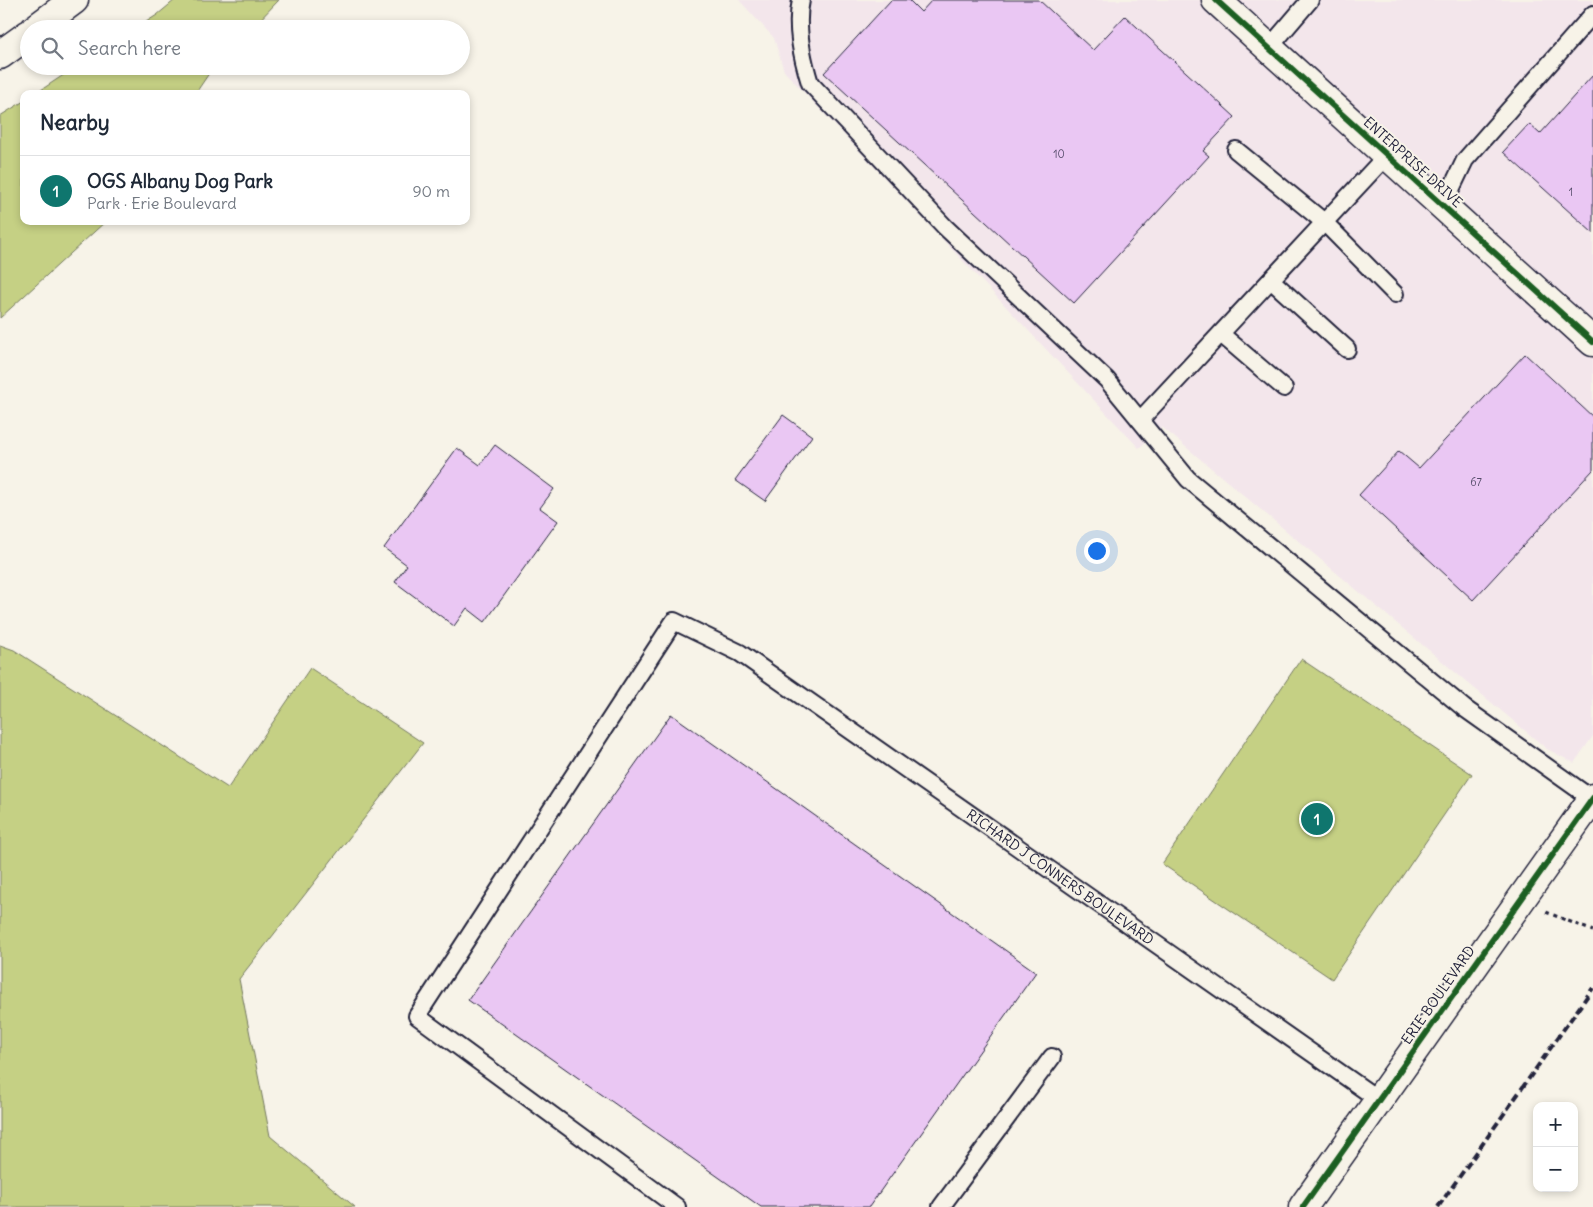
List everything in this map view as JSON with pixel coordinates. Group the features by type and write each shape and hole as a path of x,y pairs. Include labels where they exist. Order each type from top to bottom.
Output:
{"main road":[{"path":"47,20 74,0"},
{"name":"ENTERPRISE DRIVE","path":"1216,0 1593,342"},
{"path":"0,55 20,41"},
{"name":"ERIE BOULEVARD","path":"1303,1207 1593,798"}],"lane":[{"path":"801,0 799,8 801,54 810,83 945,227 1107,380 1188,479 1464,708 1593,798"},
{"path":"1269,48 1310,0"},
{"path":"1443,206 1464,160 1593,14"},
{"path":"1236,150 1324,222 1395,294"},
{"path":"1140,420 1387,155"},
{"path":"1271,280 1348,349"},
{"path":"1221,334 1284,388"},
{"name":"RICHARD J CONNERS BOULEVARD","path":"677,1207 417,1016 674,621 740,653 1379,1100"},
{"path":"942,1207 1052,1057"}],"path":[{"path":"1519,902 1593,932"}],"shaded area":[{"path":"739,0 1593,0 1593,736 1574,763 1547,749 1162,427 1139,448 784,71 774,38"}],"green space":[{"path":"175,0 279,0 260,20 149,20"},
{"path":"64,75 208,75 198,90 41,90"},
{"path":"20,104 20,225 102,225 0,318 0,116"},
{"path":"0,645 14,650 228,788 310,668 423,743 239,979 270,1136 355,1207 0,1207"},
{"path":"1301,659 1472,774 1332,979 1162,864"}],"building":[{"path":"891,0 909,0 921,12 932,0 1039,0 1093,50 1125,16 1235,117 1203,151 1209,156 1074,303 824,73"},
{"path":"1593,75 1593,233 1503,152 1529,124 1540,134"},
{"path":"1525,354 1593,417 1593,470 1473,600 1359,495 1399,451 1419,468"},
{"path":"783,415 812,436 765,501 735,480"},
{"path":"495,445 554,489 540,508 558,521 485,622 467,608 454,626 395,582 407,565 384,548 457,448 480,465"},
{"path":"671,714 1036,972 869,1207 761,1207 468,1000"}],"railway":[{"path":"1438,1207 1593,988"}],"cycle path":[{"path":"1216,0 1593,342"},
{"path":"1303,1207 1593,798"}],"place":[{"name":"OGS Albany Dog Park","path":"1317,819"}]}
